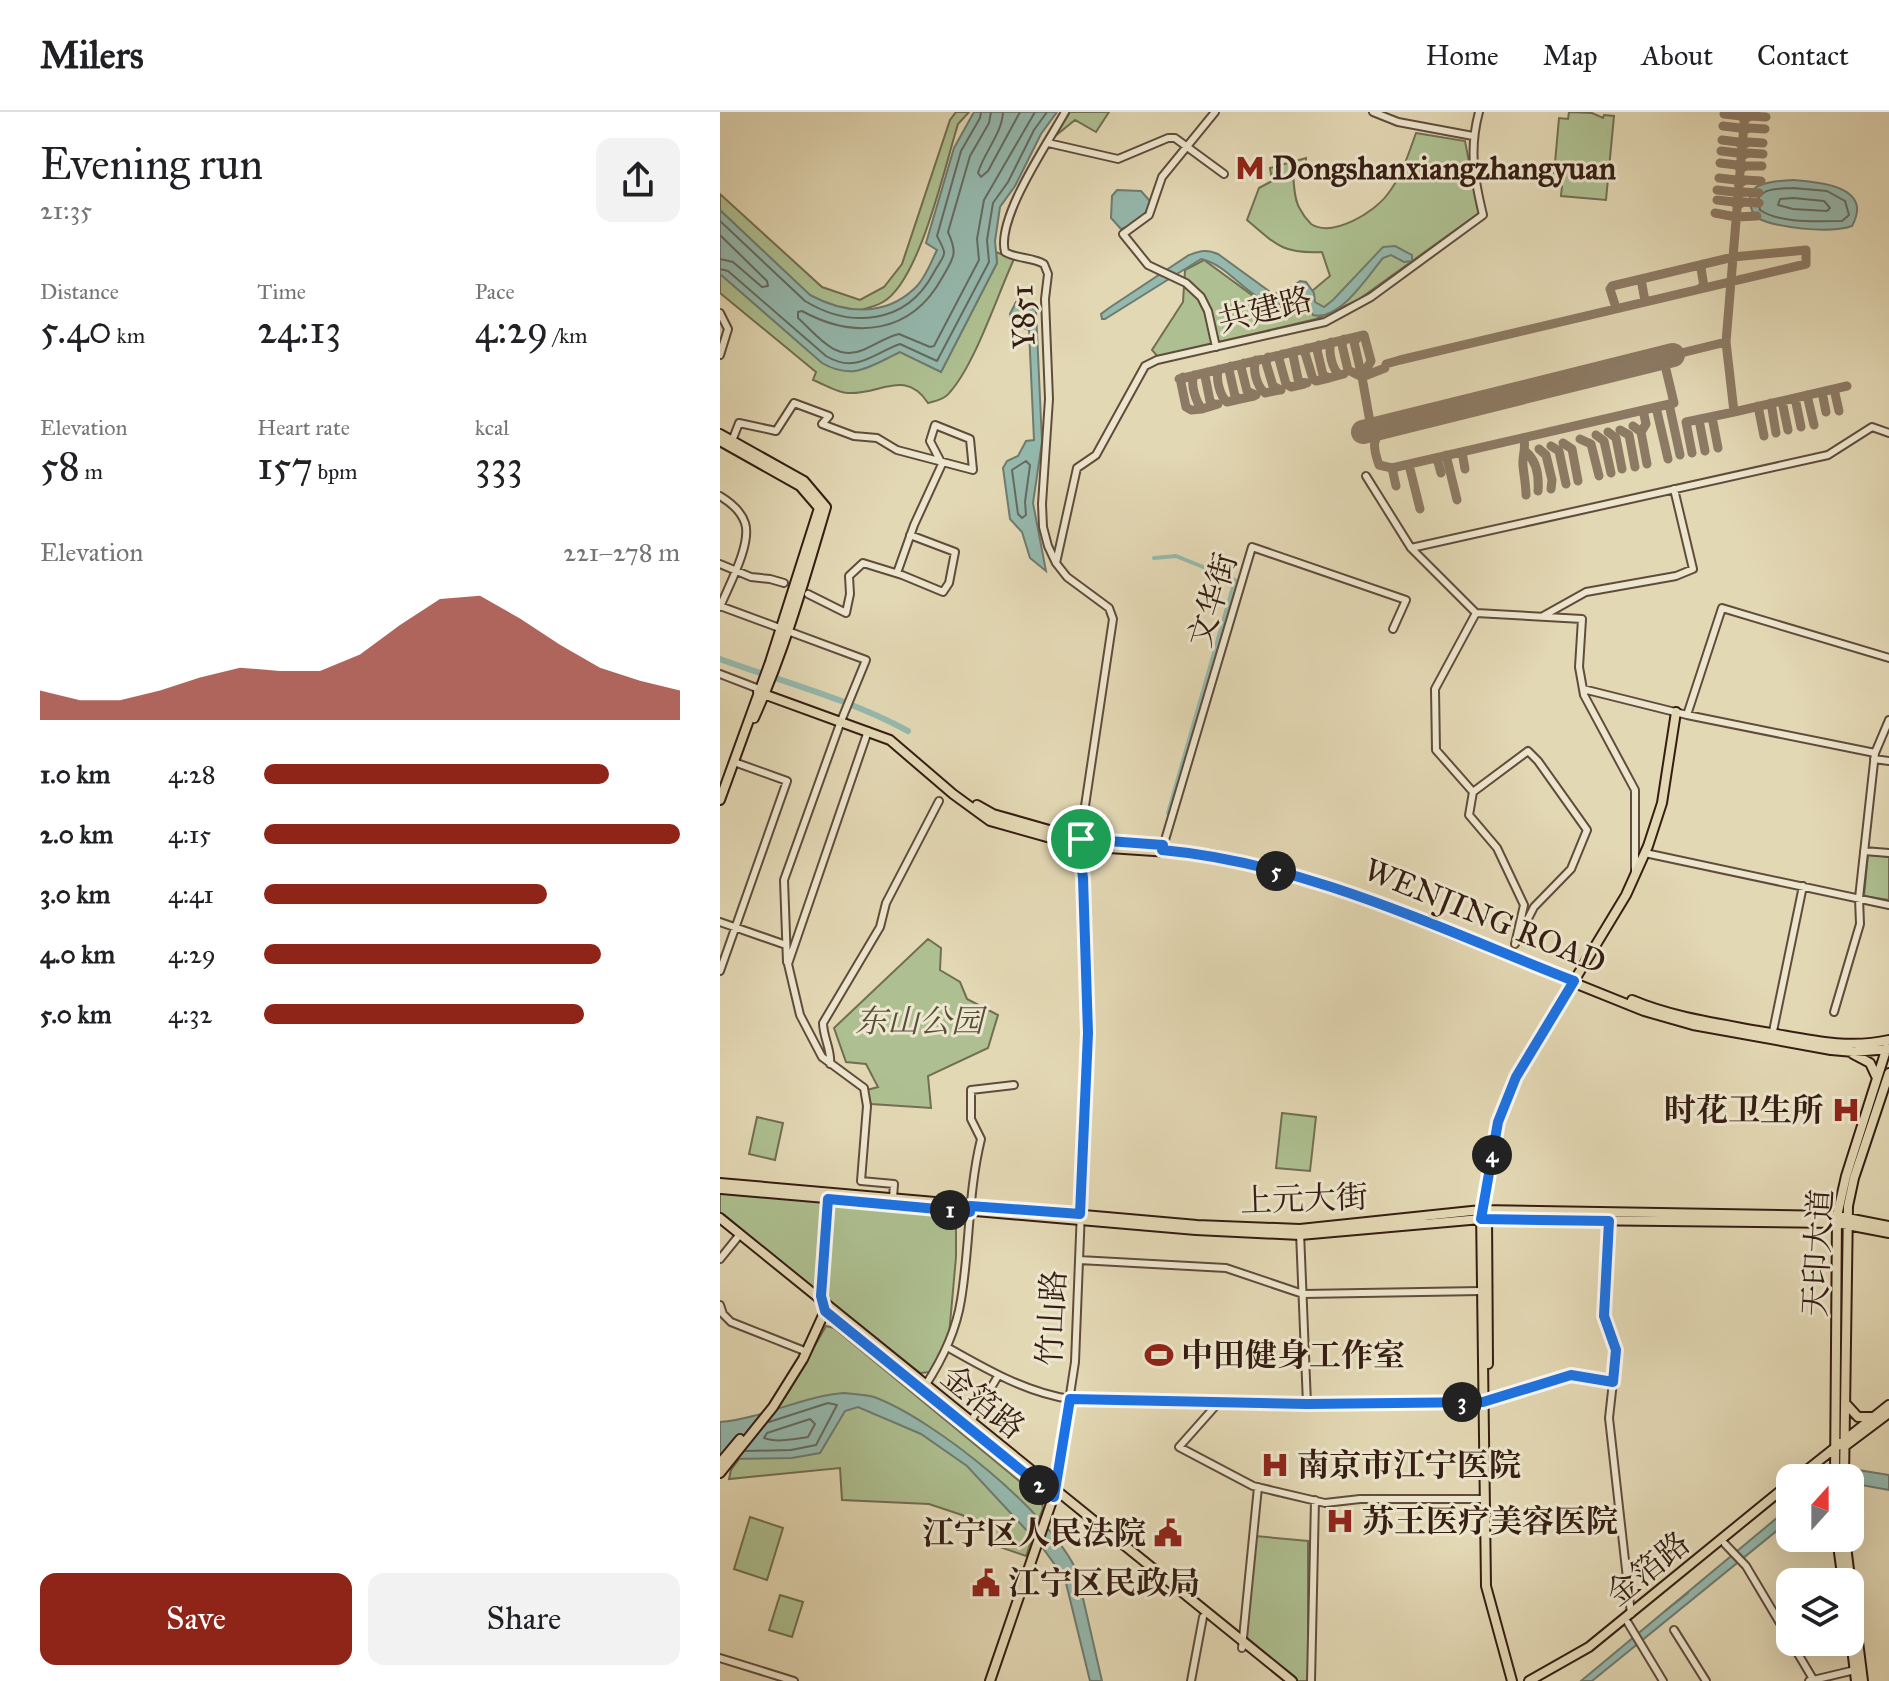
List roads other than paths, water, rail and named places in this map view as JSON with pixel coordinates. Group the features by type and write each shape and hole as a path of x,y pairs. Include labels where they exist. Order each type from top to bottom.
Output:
{"main road":[{"path":"720,434 804,481 826,507 764,688 720,800"},
{"path":"720,441 800,486 819,508 783,630"},
{"name":"WENJING ROAD","path":"764,688 892,735 956,790 993,814 1080,842"},
{"path":"1515,1681 1491,1585 1481,1291 1484,1214 1498,1122 1516,1077 1626,895 1645,853 1662,803 1676,712"},
{"name":"WENJING ROAD","path":"842,718 890,740 990,821 1080,842 1214,855 1331,885 1666,1018 1844,1051 1888,1043"},
{"name":"WENJING ROAD","path":"1772,1036 1843,1045 1888,1043"},
{"name":"天印大道","path":"1840,1464 1842,1220 1846,1176 1888,1043"},
{"path":"1844,1051 1870,1063 1877,1079"},
{"name":"天印大道","path":"1841,1445 1845,1402 1842,1220 1889,1073"},
{"name":"上元大街","path":"720,1186 970,1209 1300,1232 1484,1214 1842,1220 1889,1226"},
{"name":"上元大街","path":"828,1196 893,1198 970,1209"},
{"path":"1484,1214 1486,1586 1515,1681"},
{"name":"上元大街","path":"1484,1214 1609,1221 1842,1220 1889,1233"},
{"name":"金箔路","path":"720,1218 823,1307 925,1386 1203,1617 1292,1681"},
{"name":"金箔路","path":"720,1225 1284,1681"},
{"path":"720,1463 771,1406 823,1307"},
{"path":"720,1473 803,1359 823,1307"},
{"path":"1845,1402 1858,1417 1865,1419 1884,1413"},
{"path":"1816,1464 1884,1413 1889,1405"},
{"path":"1820,1464 1841,1445"},
{"name":"竹山路","path":"990,1681 1055,1494"},
{"name":"金箔路","path":"1540,1681 1591,1652 1776,1495"},
{"name":"金箔路","path":"1529,1681 1589,1647 1630,1619 1728,1546 1776,1503"},
{"path":"1847,1552 1863,1681"},
{"path":"1853,1656 1856,1681"}],"street":[{"name":"Y851","path":"1056,563 1048,546 1042,504 1049,399 1045,299 1048,274 1044,264 1012,256 1005,252 1003,244 1013,206 1065,112"},
{"path":"1215,112 1162,177 1149,215 1123,234 1148,265 1186,283 1201,297 1208,311 1216,347"},
{"path":"1373,112 1398,122 1473,136"},
{"name":"共建路","path":"1056,563 1077,468 1096,455 1145,366 1325,322 1371,297 1483,215 1475,182 1473,136 1479,112"},
{"path":"1048,143 1118,159 1168,138 1175,138 1224,174"},
{"path":"720,313 728,329 720,355"},
{"path":"732,441 739,423 776,431 794,403 829,416 822,424 854,436 877,438 897,450 942,464 973,470 970,439 935,425 930,441 942,464"},
{"path":"1411,548 1828,455 1872,427 1889,433"},
{"path":"897,573 910,535 942,464"},
{"path":"1366,476 1411,548 1476,613 1582,619 1579,667 1583,689 1635,790 1635,875"},
{"path":"1539,617 1586,592 1676,576 1693,569 1674,489"},
{"path":"720,496 732,504 746,524 743,550 720,606 866,660 784,880 786,945 800,1015 822,1057 864,1088 867,1106 861,1181 894,1184 893,1198"},
{"path":"808,594 846,613 850,594 849,576 863,563 943,592 949,583 955,552 910,535"},
{"name":"文华街","path":"1163,848 1252,547 1406,600 1393,629"},
{"name":"竹山路","path":"1055,1494 1075,1362 1088,1033 1080,842 1113,619 1109,608 1067,577 1056,563"},
{"path":"720,564 751,577 784,583"},
{"path":"1687,715 1722,608 1889,658"},
{"path":"1473,792 1436,750 1435,689 1476,613"},
{"name":"WENJING ROAD","path":"720,676 764,688"},
{"path":"1583,689 1889,761"},
{"path":"1834,1012 1860,924 1859,898 1875,756 1889,720"},
{"path":"788,964 868,731"},
{"path":"1528,751 1587,830 1571,869 1534,907 1515,944 1524,905 1497,848 1469,815 1473,792 1528,751"},
{"path":"720,971 787,781 734,762"},
{"path":"830,1064 823,1023 880,927 886,903 939,801"},
{"path":"1864,851 1889,853"},
{"path":"1645,853 1889,905"},
{"path":"1772,1036 1803,886"},
{"path":"720,922 786,945"},
{"path":"925,1386 947,1347 961,1301 974,1171 981,1139 971,1119 971,1090 1014,1085"},
{"path":"823,1307 828,1196"},
{"path":"1609,1221 1604,1316 1616,1350 1609,1418 1630,1619 1634,1633 1663,1681"},
{"path":"1300,1232 1307,1404"},
{"path":"720,1259 737,1238"},
{"path":"1079,1260 1226,1268 1303,1294 1481,1291"},
{"path":"720,1305 731,1322 802,1350"},
{"path":"947,1347 998,1376 1070,1399 1307,1404 1485,1401 1571,1375 1613,1382"},
{"path":"970,1423 998,1376"},
{"path":"1219,1402 1179,1447 1256,1487 1325,1503 1360,1499 1484,1499"},
{"path":"1241,1644 1256,1487"},
{"path":"1311,1681 1315,1500"},
{"path":"1728,1546 1746,1566 1776,1616"},
{"path":"1191,1681 1203,1617"},
{"path":"1674,1630 1706,1681"},
{"path":"1799,1656 1811,1680 1855,1670"},
{"path":"720,1658 794,1681"}],"water":[{"path":"974,112 1057,112 1041,134 1015,186 1000,207 995,241 997,263 941,372 900,352 862,370 833,368 822,363 720,274 720,210 810,295 837,306 864,310 891,304 903,297 922,280 937,250 926,243 954,148"},
{"path":"1793,180 1829,185 1850,194 1856,202 1857,213 1852,226 1830,230 1803,229 1755,217 1750,205 1753,190 1765,183"},
{"path":"1117,190 1141,191 1150,201 1140,220 1121,229 1111,218 1112,196"},
{"path":"1395,246 1412,255 1412,261 1404,262 1391,255 1383,258 1352,296 1333,312 1323,315 1313,315 1302,293 1278,305 1267,302 1221,268 1201,259 1102,319 1101,314 1109,308 1189,255 1204,251 1218,254 1273,294 1286,291 1300,281 1306,282 1314,293 1315,302 1324,307 1383,247"},
{"path":"1016,302 1027,302 1036,311 1042,442 1033,503 1046,571 1030,558 1022,532 1010,519 1003,468 1007,461 1018,456 1026,441 1034,440 1029,330 1012,323 1010,314"},
{"path":"844,1393 874,1397 928,1425 989,1471 1043,1523 1064,1549 1077,1572 1102,1681 1090,1681 1065,1579 1042,1547 967,1466 921,1434 858,1407 845,1411 820,1453 792,1458 720,1459 720,1422"},
{"path":"1864,1471 1889,1475 1889,1490 1864,1486"},
{"path":"1776,1519 1776,1531 1592,1681 1581,1681"}],"waterway":[{"path":"1154,558 1176,556 1235,580 1168,813"},
{"path":"720,659 839,700 908,731"},
{"path":"1665,1611 1688,1593"}],"place":[{"name":"Dongshanxiangzhangyuan","path":"1250,168"},
{"name":"时花卫生所","path":"1846,1110"},
{"name":"中田健身工作室","path":"1159,1355"},
{"name":"南京市江宁医院","path":"1275,1465"},
{"name":"苏王医疗美容医院","path":"1340,1521"},
{"name":"江宁区人民法院","path":"1168,1533"},
{"name":"江宁区民政局","path":"986,1583"}],"park label":[{"name":"东山公园","path":"919,1021"}]}
